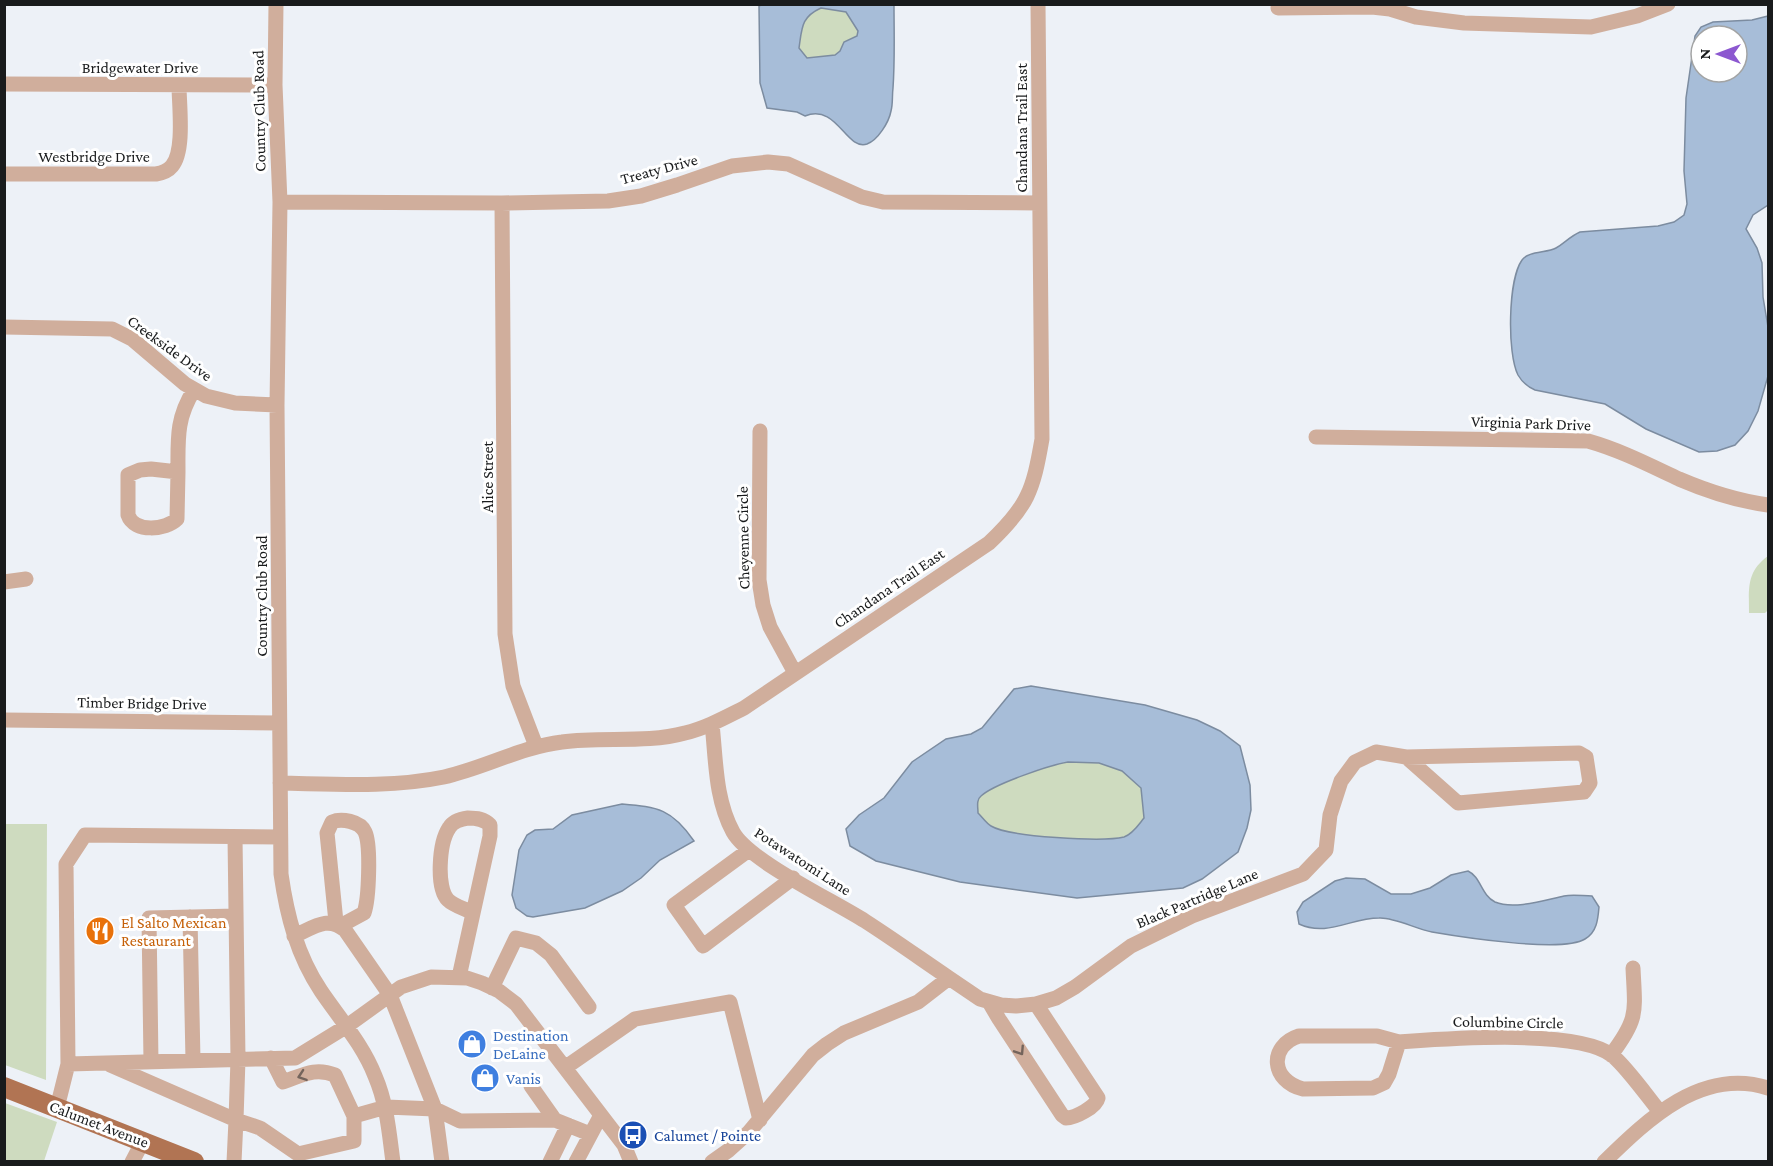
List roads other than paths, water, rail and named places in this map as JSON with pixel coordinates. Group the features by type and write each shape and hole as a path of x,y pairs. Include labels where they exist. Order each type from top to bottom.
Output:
{"main road":[{"name":"Calumet Avenue","path":"4,1087 194,1161"}],"street":[{"name":"Country Club Road","path":"276,4 275,85 280,202 277,405 279,837 284,898 303,959 320,989 362,1049 375,1075 386,1107 393,1161"},
{"name":"Chandana Trail East","path":"280,783 418,782 447,776 536,746 590,739 657,738 683,734 712,724 744,708 989,543 1013,521 1032,488 1042,439 1038,4"},
{"path":"1278,8 1372,7 1389,9 1416,17 1464,23 1591,27 1637,16 1668,4"},
{"name":"Bridgewater Drive","path":"4,84 275,85"},
{"name":"Westbridge Drive","path":"4,174 156,174 165,172 172,166 179,150 179,85"},
{"name":"Treaty Drive","path":"280,202 608,201 641,196 732,166 768,162 788,164 862,197 883,202 1039,203"},
{"name":"Alice Street","path":"502,203 505,634 513,686 536,746"},
{"name":"Creekside Drive","path":"4,327 112,328 132,339 194,390 218,400 277,405"},
{"path":"178,472 151,469 140,470 128,475 130,521 135,525 149,528 166,526 177,519 178,472 179,424 183,410 194,390"},
{"name":"Cheyenne Circle","path":"760,431 759,580 763,605 770,627 795,673"},
{"name":"Virginia Park Drive","path":"1316,437 1588,441 1618,450 1681,480 1717,493 1768,505"},
{"path":"4,582 26,579"},
{"name":"Timber Bridge Drive","path":"4,720 279,723"},
{"name":"Potawatomi Lane","path":"712,724 719,793 725,816 734,834 749,850 865,921 949,978"},
{"name":"Black Partridge Lane","path":"949,978 980,999 989,1002 1016,1006 1036,1004 1056,998 1131,946 1192,916 1303,874 1326,850 1330,815 1341,781 1355,762 1376,752 1406,758 1579,753 1586,757 1588,762 1590,783 1584,792 1458,802 1406,758"},
{"path":"459,977 490,836 490,825 476,818 459,819 448,829 441,850 442,891 449,902 473,913"},
{"path":"294,936 325,922 338,924 364,913 368,905 367,838 364,829 356,823 338,819 332,822 327,833 338,924 345,930 390,995 435,1109 442,1161"},
{"path":"57,1108 68,1064 66,864 85,835 279,837"},
{"path":"234,1161 238,1059 235,837"},
{"path":"749,850 674,905 703,946 793,878"},
{"path":"151,1062 148,918 236,916"},
{"path":"190,917 193,1060"},
{"path":"492,988 516,939 536,943 551,955 589,1007"},
{"path":"1611,1055 1627,1034 1635,1014 1633,968"},
{"path":"68,1064 295,1058 347,1026 401,987 431,977 459,977 482,983 516,1004 624,1145 631,1161"},
{"path":"712,1161 729,1150 760,1120 813,1055 827,1044 844,1033 918,1002 949,978"},
{"path":"566,1067 635,1018 730,1002 760,1120"},
{"path":"989,1002 1062,1115 1068,1119 1096,1103 1098,1098 1036,1004"},
{"name":"Columbine Circle","path":"1399,1042 1384,1083 1373,1088 1303,1089 1283,1080 1279,1072 1277,1061 1279,1051 1287,1040 1299,1036 1377,1036 1399,1042 1546,1038 1581,1043 1611,1055 1660,1112"},
{"path":"104,1063 236,1120 260,1128 298,1154 354,1141 354,1116 335,1075 323,1070 283,1082 271,1058"},
{"path":"1604,1161 1660,1112 1681,1098 1719,1085 1752,1083 1768,1088"},
{"path":"531,1086 561,1122"},
{"path":"354,1116 386,1107 435,1109 460,1121 561,1122 590,1134"},
{"path":"576,1161 601,1115"},
{"path":"550,1161 561,1122"},
{"path":"132,1161 142,1141"}],"water":[{"path":"894,5 892,106 885,125 875,139 867,144 860,144 853,141 825,116 816,114 805,116 797,112 767,108 760,83 759,6","holes":["821,8 846,12 858,31 857,36 844,42 840,51 835,55 807,58 799,48 806,19"]},
{"path":"1768,16 1768,205 1753,215 1746,229 1757,248 1762,263 1763,297 1768,327 1768,376 1758,411 1748,431 1735,445 1717,451 1699,452 1646,429 1605,404 1535,390 1525,384 1514,365 1511,317 1517,270 1525,257 1552,250 1580,232 1658,226 1674,222 1684,215 1687,204 1684,171 1686,98 1689,77 1689,84 1749,84 1749,24 1708,24 1752,20"},
{"path":"1031,686 1145,705 1197,720 1220,731 1240,746 1250,785 1251,810 1238,852 1202,879 1183,888 1077,898 960,882 876,861 850,846 846,829 859,815 884,798 912,762 946,739 971,734 982,728 1014,689","holes":["1068,762 1099,763 1122,771 1141,788 1144,818 1127,836 1077,839 1035,836 991,826 978,813 979,798 1009,781"]},
{"path":"622,804 655,809 671,816 679,822 694,841 660,860 641,878 622,891 585,908 533,917 527,916 516,908 512,895 519,850 527,835 535,830 553,829 572,815"},
{"path":"1468,871 1476,877 1490,899 1503,904 1530,904 1567,895 1592,896 1599,907 1594,929 1585,939 1556,945 1487,940 1432,932 1385,918 1319,929 1299,924 1297,912 1303,902 1335,881 1346,878 1365,879 1391,894 1411,894 1430,888 1451,875"}],"place":[{"name":"El Salto Mexican Restaurant","path":"100,931"},
{"name":"Destination DeLaine","path":"472,1044"},
{"name":"Vanis","path":"485,1078"},
{"name":"Calumet / Pointe","path":"633,1135"}]}
